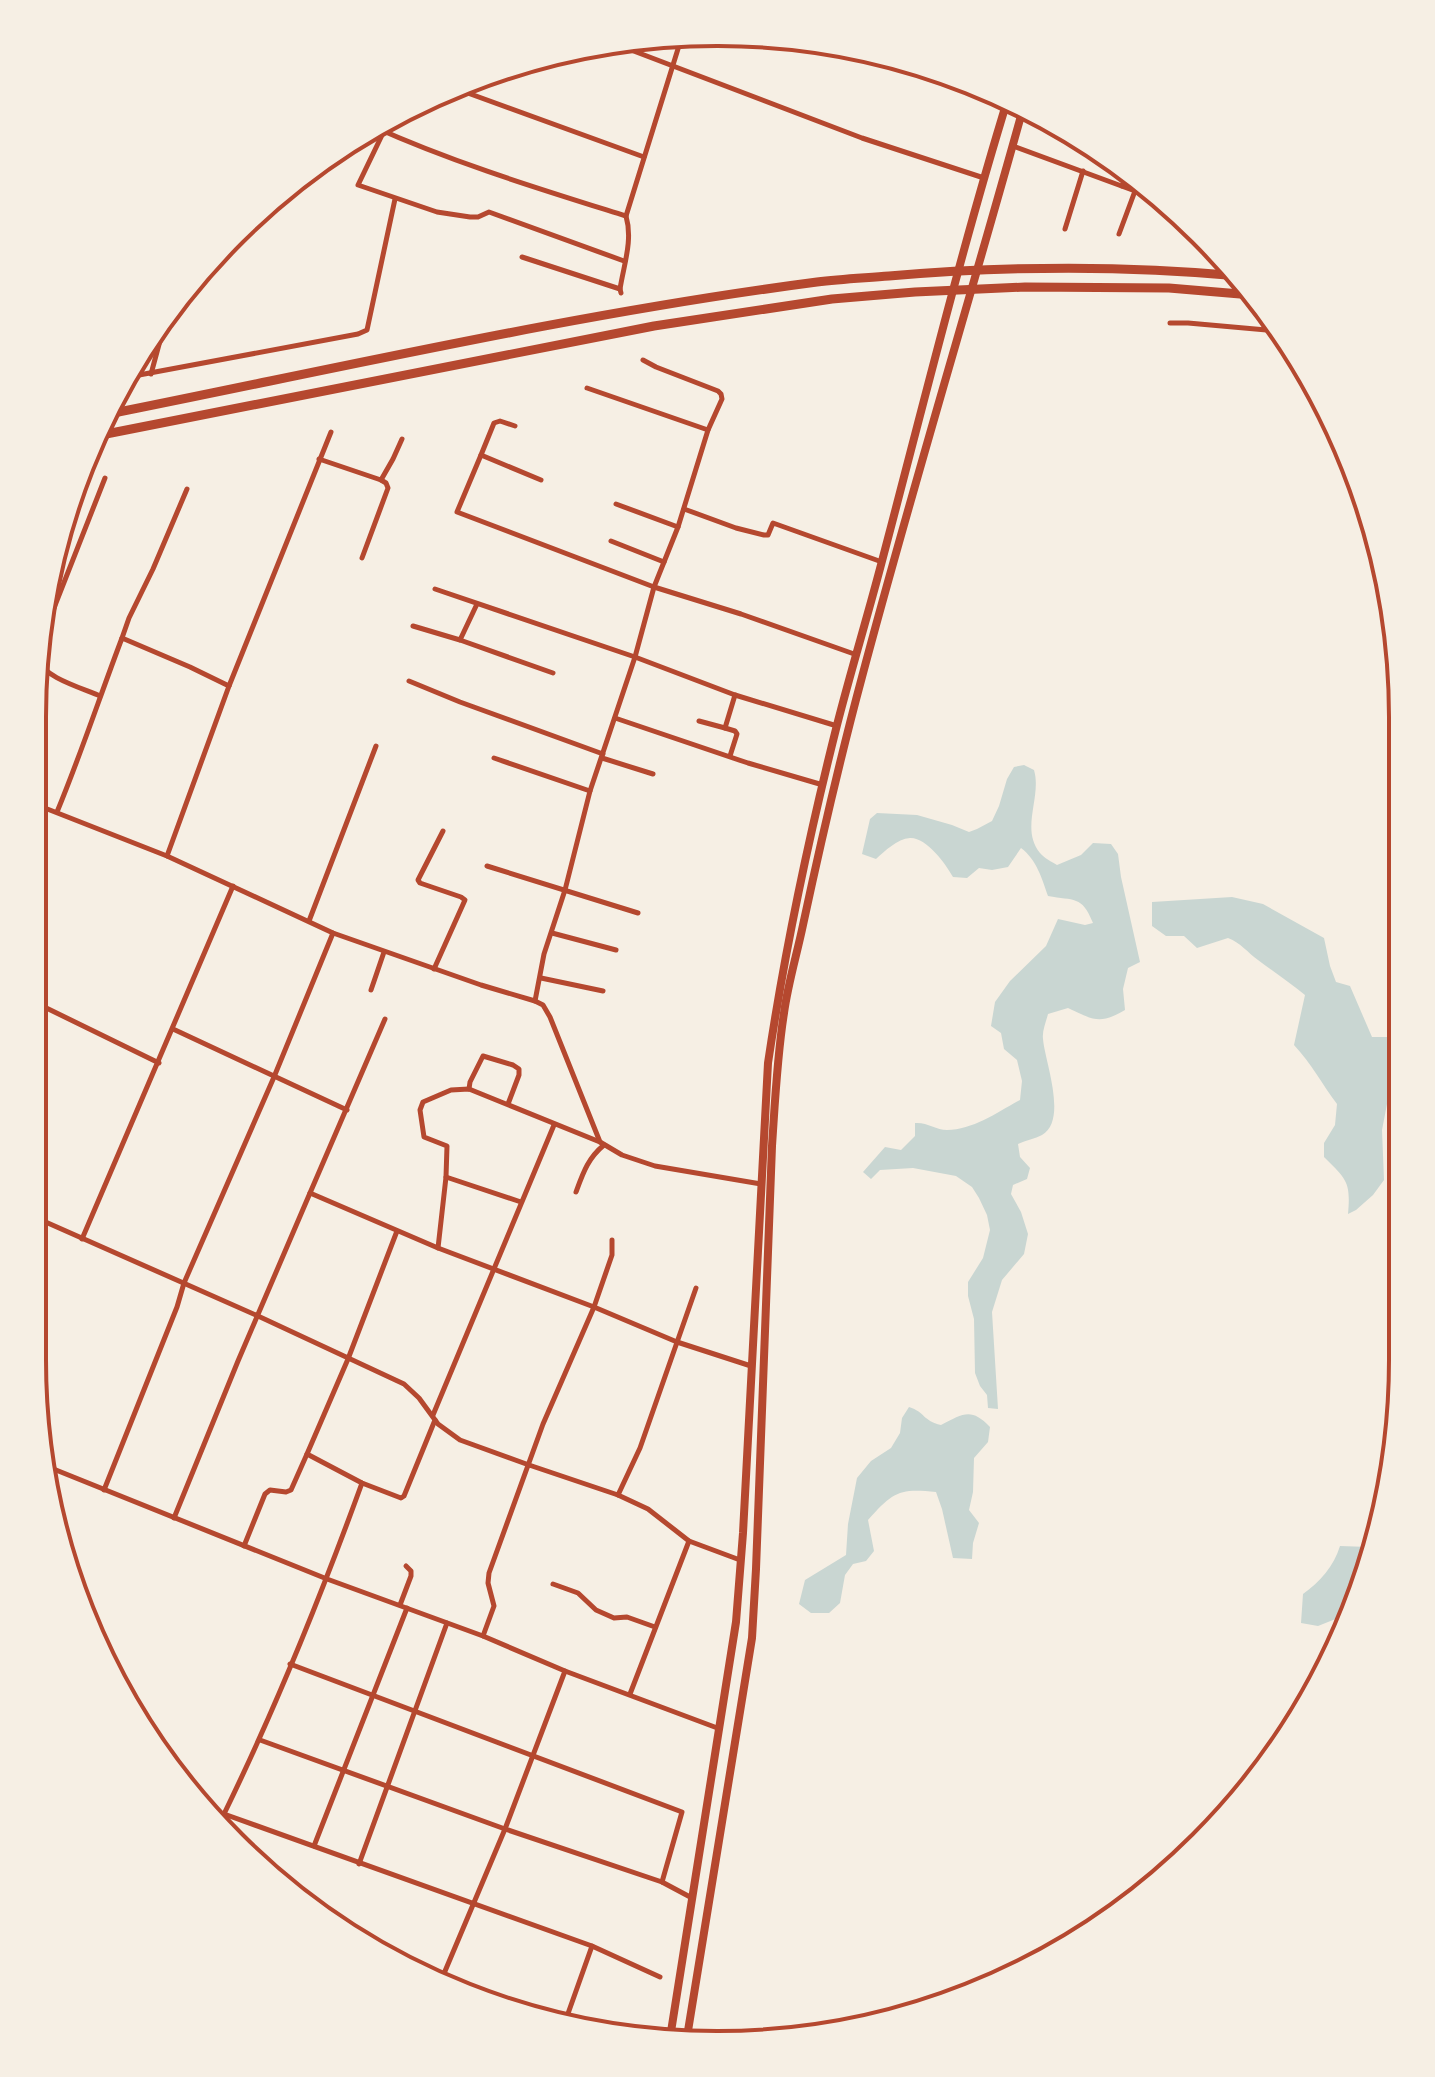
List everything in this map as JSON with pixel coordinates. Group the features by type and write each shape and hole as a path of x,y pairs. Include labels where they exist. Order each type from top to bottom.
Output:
{"highway":[{"path":"671,2030 736,1622 768,1063 775,1011 837,726 945,314 1004,111"},
{"path":"688,2030 752,1638 772,1146 784,1015 850,721 1020,118"},
{"path":"120,412 613,312 819,282 1021,268 1221,274"},
{"path":"109,433 654,326 832,299 1025,287 1169,288 1237,294"},
{"path":"920,416 933,420"},
{"path":"741,1561 756,1562"}],"street":[{"path":"522,257 621,291 630,240 626,216 679,47"},
{"path":"635,51 862,138 984,178"},
{"path":"470,94 644,157"},
{"path":"388,133 517,182 626,216"},
{"path":"381,136 358,185 419,208 470,217 489,212 624,261"},
{"path":"1012,146 1132,190"},
{"path":"1065,229 1083,171"},
{"path":"1119,234 1135,192"},
{"path":"140,376 367,330 395,199"},
{"path":"1170,323 1266,330"},
{"path":"151,374 159,344"},
{"path":"535,1001 544,954 565,890 590,791 635,657 654,587 678,527 708,430 722,399 718,391 643,360"},
{"path":"587,388 708,430"},
{"path":"515,426 500,421 494,423 457,512 654,587 857,655"},
{"path":"167,856 229,686 331,432"},
{"path":"381,480 402,439"},
{"path":"481,455 541,480"},
{"path":"319,459 386,483 388,488 362,558"},
{"path":"57,601 105,478"},
{"path":"57,812 129,618 187,489"},
{"path":"616,504 678,527"},
{"path":"684,509 764,535 768,535 773,523 882,562"},
{"path":"611,541 664,562"},
{"path":"435,589 635,657 735,695 837,726"},
{"path":"460,640 477,604"},
{"path":"413,626 553,673"},
{"path":"122,638 229,686"},
{"path":"47,671 100,696"},
{"path":"409,681 653,774"},
{"path":"725,728 735,695"},
{"path":"615,718 824,786"},
{"path":"699,721 735,731 737,734 730,756"},
{"path":"309,921 376,746"},
{"path":"494,758 590,791"},
{"path":"46,808 167,856 333,933 543,1005 602,1143"},
{"path":"434,969 465,900 418,880 443,831"},
{"path":"487,866 638,913"},
{"path":"82,1239 233,886"},
{"path":"104,1490 184,1283 333,933"},
{"path":"552,933 616,950"},
{"path":"371,990 384,952"},
{"path":"541,978 603,991"},
{"path":"46,1008 159,1063"},
{"path":"174,1518 385,1019"},
{"path":"173,1029 347,1110"},
{"path":"469,1089 483,1056 513,1065 519,1069 519,1075 508,1104"},
{"path":"438,1248 447,1146 424,1137 420,1106 440,1093 458,1089 469,1089 508,1104 602,1143 622,1155 655,1166 762,1185"},
{"path":"307,1454 362,1483 397,1497 404,1496 554,1125"},
{"path":"576,1192 587,1163 602,1143"},
{"path":"446,1177 522,1202"},
{"path":"310,1193 438,1248 677,1342 751,1366"},
{"path":"46,1222 404,1384 434,1418 460,1440 618,1495 648,1509 689,1541 741,1561"},
{"path":"244,1546 265,1494 270,1490 291,1490 348,1359 397,1231"},
{"path":"483,1636 494,1606 488,1583 489,1573 543,1424 594,1307 612,1255 612,1240"},
{"path":"618,1495 640,1448 696,1288"},
{"path":"56,1470 327,1579 720,1729"},
{"path":"224,1814 260,1740 327,1579 362,1483"},
{"path":"630,1694 689,1541"},
{"path":"400,1605 411,1576 406,1566"},
{"path":"553,1584 578,1593 596,1610 614,1618 627,1617 655,1627"},
{"path":"314,1846 407,1608"},
{"path":"359,1864 447,1623"},
{"path":"290,1664 682,1812 662,1882"},
{"path":"444,1972 505,1829 565,1671"},
{"path":"260,1740 662,1882 692,1898"},
{"path":"224,1814 592,1946 660,1977"},
{"path":"568,2014 592,1946"}],"shaded area":[{"path":"1024,765 1034,770 1036,780 1031,823 1034,844 1042,855 1057,865 1081,855 1093,843 1111,844 1118,854 1140,962 1128,968 1123,989 1125,1010 1102,1019 1091,1018 1068,1008 1048,1014 1043,1039 1053,1090 1053,1117 1050,1128 1042,1135 1018,1144 1020,1157 1030,1168 1027,1179 1013,1185 1011,1194 1028,1234 1024,1254 1002,1280 992,1312 998,1409 988,1408 987,1395 975,1373 974,1319 968,1296 968,1282 983,1258 990,1230 979,1198 972,1187 956,1176 913,1168 880,1170 871,1179 863,1172 885,1147 901,1150 915,1136 915,1123 943,1130 957,1129 985,1120 1020,1100 1022,1081 1017,1060 1004,1049 1001,1033 991,1026 995,1002 1010,981 1046,946 1058,919 1085,925 1093,923 1081,903 1048,896 1035,864 1021,848 1008,867 992,870 979,868 967,878 953,877 935,852 916,839 900,841 876,859 862,854 870,819 877,813 917,815 969,832 992,821 1007,779 1014,767"},
{"path":"1232,897 1263,904 1324,938 1336,982 1350,986 1372,1037 1389,1036 1389,1102 1382,1130 1384,1180 1356,1210 1348,1214 1348,1187 1324,1157 1324,1143 1335,1125 1337,1104 1294,1045 1305,995 1233,940 1228,938 1197,948 1184,936 1166,936 1152,926 1152,902"},
{"path":"909,1407 941,1425 967,1414 990,1427 988,1442 974,1458 969,1510 979,1523 972,1559 953,1558 936,1492 898,1494 868,1520 874,1551 866,1561 853,1564 845,1575 840,1603 829,1613 811,1613 799,1604 805,1580 846,1555 848,1524 857,1478 871,1461 891,1448"},
{"path":"1340,1546 1362,1547 1337,1618 1318,1626 1301,1623 1303,1594 1326,1573"}]}
